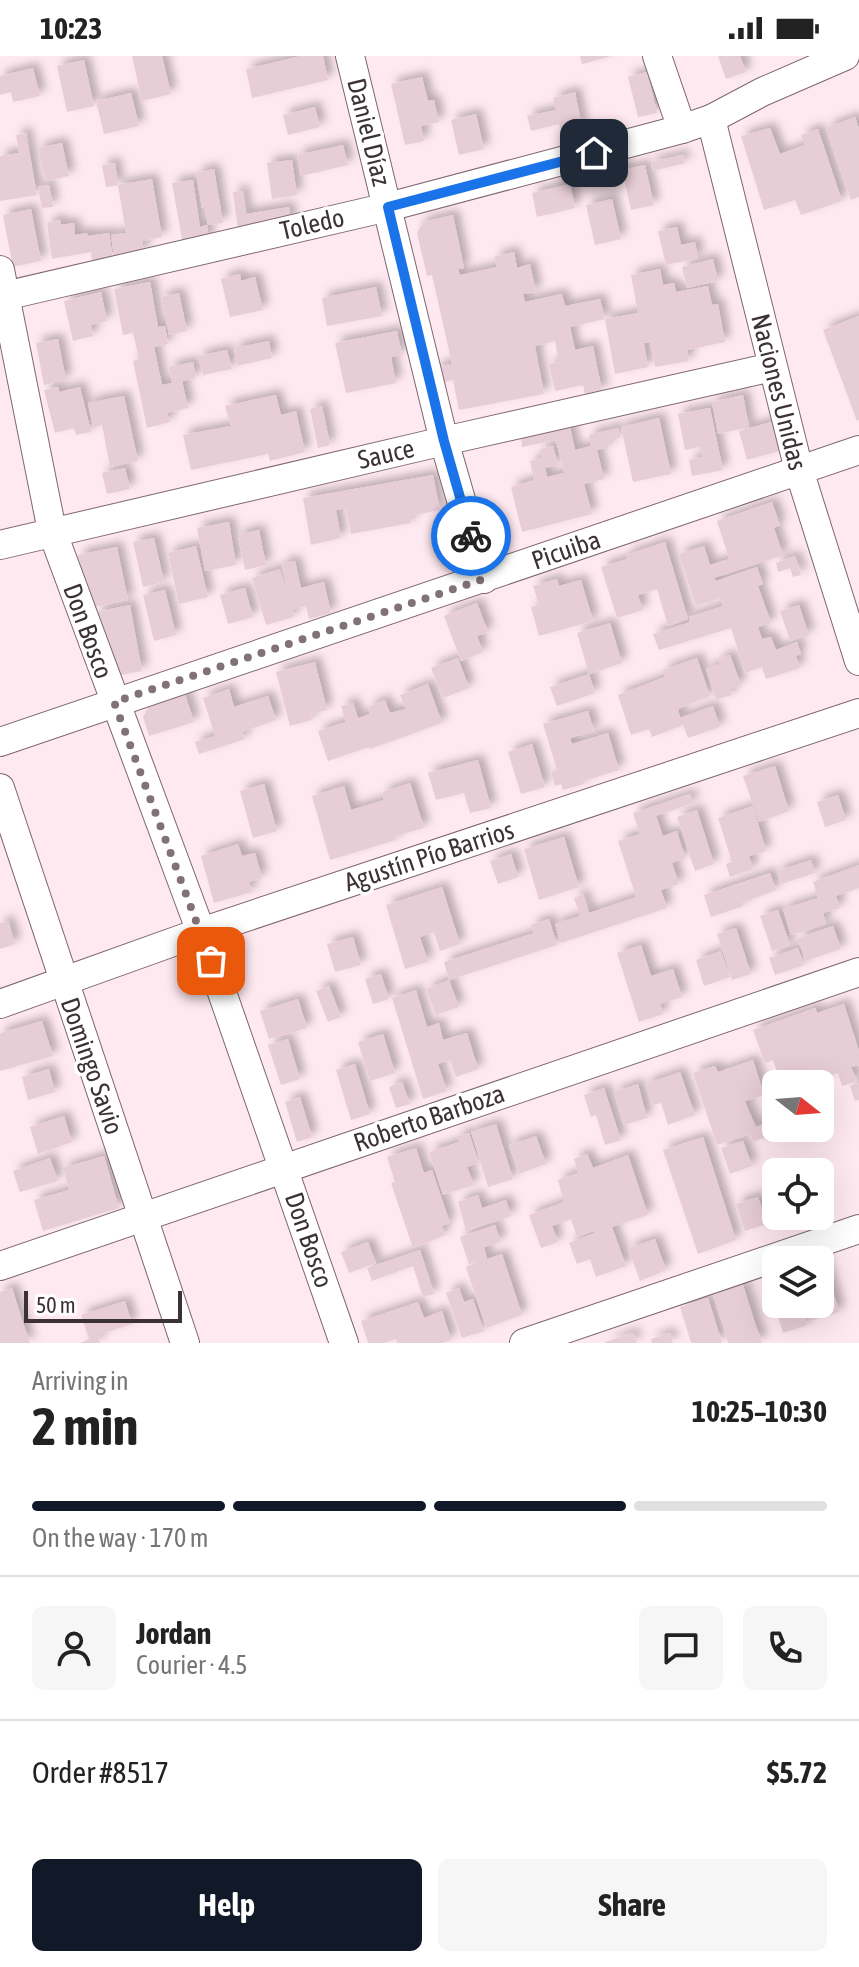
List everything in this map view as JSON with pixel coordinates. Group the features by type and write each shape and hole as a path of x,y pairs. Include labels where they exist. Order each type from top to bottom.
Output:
{"street":[{"name":"Daniel Díaz","path":"350,56 444,441 484,579"},
{"path":"657,56 682,129"},
{"name":"Toledo","path":"2,287 388,207 682,129 711,119 762,92 845,56"},
{"name":"Naciones Unidas","path":"711,119 799,470 859,661"},
{"name":"Don Bosco","path":"2,287 52,531 201,932 344,1343"},
{"name":"Sauce","path":"0,545 772,367"},
{"name":"Picuiba","path":"0,742 859,450"},
{"name":"Agustín Pío Barrios","path":"0,1004 201,932 859,713"},
{"name":"Domingo Savio","path":"0,788 185,1343"},
{"name":"Roberto Barboza","path":"0,1266 859,972"},
{"path":"524,1343 859,1229"}],"building":[{"path":"132,56 162,56 171,94 142,101"},
{"path":"301,56 323,56 328,80 252,98 246,69"},
{"path":"580,56 609,56 609,57 582,64"},
{"path":"718,56 740,56 746,72 726,79"},
{"path":"84,60 94,106 67,112 57,66"},
{"path":"33,68 40,96 13,102 11,92 0,95 0,76"},
{"path":"647,72 657,113 638,117 628,77"},
{"path":"422,77 428,101 434,100 439,122 421,126 424,141 405,145 391,84"},
{"path":"575,92 582,126 561,131 559,124 531,131 527,116 556,110 553,98"},
{"path":"131,93 139,126 104,134 96,101"},
{"path":"315,107 320,127 288,135 283,115"},
{"path":"476,114 484,149 459,155 451,120"},
{"path":"855,117 859,129 859,197 851,200 826,128"},
{"path":"770,128 780,154 805,145 801,135 818,129 842,201 801,215 795,200 764,210 741,136"},
{"path":"26,133 37,195 0,201 0,156 19,153 16,135"},
{"path":"62,143 69,176 45,181 38,148"},
{"path":"343,145 348,165 301,176 297,155"},
{"path":"683,155 685,163 653,171 651,162"},
{"path":"292,160 297,195 272,199 267,163"},
{"path":"115,163 118,185 106,187 102,165"},
{"path":"645,165 654,205 631,210 624,178 609,182 607,173"},
{"path":"214,169 223,223 208,225 196,173"},
{"path":"152,179 162,237 142,241 144,252 114,256 111,235 126,233 118,185"},
{"path":"193,180 200,227 207,225 209,240 183,244 172,183"},
{"path":"570,184 575,208 537,217 532,193"},
{"path":"49,185 53,207 42,208 38,187"},
{"path":"243,191 246,214 289,207 291,223 238,230 233,192"},
{"path":"612,199 621,239 595,245 586,205"},
{"path":"31,209 41,261 13,267 3,215"},
{"path":"453,215 464,268 458,269 460,275 497,267 494,257 514,252 517,268 530,264 536,292 523,294 525,302 562,294 565,306 600,299 605,319 570,327 575,350 593,346 602,391 585,394 583,385 555,391 549,364 559,362 555,341 535,346 544,394 459,410 453,380 439,383 435,367 452,364 432,275 427,276 417,233 423,222"},
{"path":"60,220 61,225 74,223 75,235 109,233 113,259 92,262 91,252 52,259 47,223"},
{"path":"677,227 681,245 695,242 698,258 666,265 658,231"},
{"path":"713,259 718,281 687,288 682,267"},
{"path":"660,269 663,285 674,283 676,292 708,286 712,305 718,304 725,342 687,350 689,361 655,367 650,342 644,343 648,367 615,374 605,319 638,313 631,275"},
{"path":"240,274 241,281 255,277 263,310 230,317 221,279"},
{"path":"150,282 158,327 165,326 168,344 154,347 162,385 172,383 169,367 193,362 196,378 182,381 188,408 167,413 170,422 147,428 133,361 139,359 133,333 123,335 114,289"},
{"path":"376,287 382,316 327,326 322,298"},
{"path":"101,292 107,321 91,325 93,336 73,341 64,301"},
{"path":"179,293 187,331 169,335 161,297"},
{"path":"859,316 859,420 857,421 823,330"},
{"path":"397,331 402,355 391,357 396,383 346,393 335,343"},
{"path":"58,339 66,380 44,385 36,343"},
{"path":"269,341 272,358 237,366 234,348"},
{"path":"227,350 232,369 203,375 198,356"},
{"path":"58,387 59,392 80,387 91,432 76,435 74,428 55,433 44,390"},
{"path":"276,395 281,415 296,411 305,452 270,461 268,454 191,470 183,435 231,426 225,406"},
{"path":"743,395 749,427 718,434 712,402"},
{"path":"124,396 138,461 110,467 102,425 93,427 88,403"},
{"path":"322,406 330,445 318,448 310,409"},
{"path":"710,408 723,470 692,476 689,460 702,457 700,447 685,450 678,414"},
{"path":"659,418 671,474 633,482 621,427"},
{"path":"775,421 783,450 747,460 739,431"},
{"path":"570,427 575,450 591,446 589,435 618,428 620,437 608,441 609,447 597,450 604,479 584,484 592,514 522,532 511,487 534,480 530,461 542,458 540,449 553,446 558,465 545,468 547,477 564,473 556,440 522,447 521,437"},
{"path":"125,468 130,489 107,494 102,473"},
{"path":"433,475 440,510 410,516 411,523 351,534 346,508 336,510 341,538 311,545 303,498"},
{"path":"772,502 780,525 774,528 783,555 714,578 716,581 757,567 763,584 758,586 771,623 758,627 762,639 771,637 776,650 797,642 801,654 796,656 800,668 766,679 762,667 745,673 731,628 659,650 653,634 690,622 689,617 723,606 721,598 696,606 679,554 704,546 710,565 729,559 717,521"},
{"path":"229,522 236,565 205,571 197,528"},
{"path":"259,530 266,565 245,570 238,535"},
{"path":"154,538 164,582 143,587 133,542"},
{"path":"665,542 688,619 668,626 657,589 638,595 643,610 617,618 601,567"},
{"path":"196,546 208,597 179,604 168,553"},
{"path":"117,547 128,600 89,608 78,555"},
{"path":"795,556 801,575 793,577 790,568 778,572 776,563"},
{"path":"295,561 301,588 324,582 331,613 309,619 306,606 292,610 294,617 266,625 252,578 280,569 287,592 281,564"},
{"path":"557,579 559,586 581,580 593,621 539,636 531,607 539,605 533,586"},
{"path":"245,588 253,617 228,624 220,595"},
{"path":"165,590 176,635 154,641 143,595"},
{"path":"477,603 488,632 477,636 483,652 461,661 444,616"},
{"path":"130,605 142,671 109,677 96,612"},
{"path":"799,605 809,635 790,641 780,611"},
{"path":"610,623 622,663 589,674 577,633"},
{"path":"730,655 741,685 730,689 732,695 716,700 706,669 720,664 718,659"},
{"path":"458,658 469,688 443,698 431,668"},
{"path":"697,658 710,696 678,709 680,718 713,706 720,727 688,738 683,725 652,737 649,729 631,735 618,695 665,677 663,670"},
{"path":"315,662 327,710 311,714 312,720 290,726 276,672"},
{"path":"589,674 595,693 557,706 550,687"},
{"path":"428,684 442,723 328,761 318,731 346,722 341,706 353,703 358,718 370,714 368,707 385,700 390,713 406,709 400,695"},
{"path":"229,689 234,707 268,696 276,720 242,732 245,739 199,754 195,742 215,736 203,698"},
{"path":"185,694 194,722 149,736 143,717 150,705"},
{"path":"588,711 594,731 570,738 572,744 608,733 619,770 563,790 561,784 555,786 551,772 557,770 543,724"},
{"path":"532,744 545,787 521,794 508,752"},
{"path":"478,760 491,808 470,813 464,793 436,800 428,773"},
{"path":"775,766 789,811 759,822 743,776"},
{"path":"410,783 424,828 330,860 312,796 344,786 351,810 384,800 383,792"},
{"path":"264,784 277,831 253,838 240,791"},
{"path":"690,794 693,803 656,816 663,836 677,831 685,858 672,863 679,884 661,890 667,908 561,943 555,924 580,916 574,898 583,894 589,913 636,897 618,841 640,834 633,813"},
{"path":"838,795 846,820 825,827 817,802"},
{"path":"753,806 766,851 749,856 753,869 730,877 726,864 732,862 718,818"},
{"path":"697,810 714,864 695,871 677,817"},
{"path":"564,837 579,887 539,900 524,849"},
{"path":"238,844 242,856 255,853 262,878 249,882 252,892 214,903 201,856"},
{"path":"511,854 518,877 498,884 490,861"},
{"path":"811,860 815,873 781,884 777,871"},
{"path":"859,865 859,888 836,896 840,908 823,913 826,924 791,935 783,909 818,898 813,882"},
{"path":"770,873 776,890 711,917 704,895"},
{"path":"442,887 460,944 440,951 434,932 420,937 428,962 405,969 386,905"},
{"path":"778,910 790,945 772,951 760,916"},
{"path":"549,919 557,945 449,980 444,962 534,933 531,925"},
{"path":"8,921 15,944 0,949 0,923"},
{"path":"833,926 841,949 805,961 798,938"},
{"path":"736,928 751,974 732,980 717,934"},
{"path":"353,937 361,965 335,972 327,944"},
{"path":"641,945 651,976 673,969 682,997 660,1004 663,1014 639,1022 617,953"},
{"path":"798,948 804,965 775,975 769,958"},
{"path":"721,951 730,977 704,986 696,960"},
{"path":"381,974 389,999 373,1004 365,979"},
{"path":"449,980 459,1007 436,1015 426,989"},
{"path":"329,986 341,1017 328,1022 316,991"},
{"path":"416,990 427,1027 439,1023 443,1040 467,1033 478,1069 456,1077 450,1060 438,1064 447,1091 423,1099 392,998"},
{"path":"298,999 307,1028 269,1039 260,1011"},
{"path":"844,1004 859,1051 859,1065 851,1067 857,1081 842,1086 834,1070 776,1070 773,1060 765,1063 753,1030 815,1008 817,1013"},
{"path":"42,1021 53,1056 0,1071 0,1033"},
{"path":"383,1034 395,1073 370,1081 358,1042"},
{"path":"288,1039 300,1079 281,1085 268,1045"},
{"path":"753,1060 762,1096 745,1101 756,1127 762,1125 762,1139 753,1142 750,1134 717,1145 693,1073 715,1066 718,1072"},
{"path":"355,1064 370,1114 351,1120 336,1070"},
{"path":"49,1069 55,1092 28,1100 22,1077"},
{"path":"680,1072 695,1115 668,1125 661,1103 653,1105 645,1084"},
{"path":"402,1082 410,1104 396,1108 389,1087"},
{"path":"859,1083 859,1100 855,1101 850,1086"},
{"path":"638,1084 647,1118 624,1125 614,1092"},
{"path":"604,1088 621,1140 605,1145 596,1115 591,1117 584,1095"},
{"path":"300,1097 312,1137 297,1142 285,1102"},
{"path":"64,1116 72,1142 38,1154 30,1127"},
{"path":"496,1124 513,1179 488,1187 471,1132"},
{"path":"469,1133 479,1163 467,1167 474,1185 443,1195 429,1152 459,1142 457,1136"},
{"path":"536,1136 546,1164 519,1174 509,1145"},
{"path":"703,1137 736,1240 698,1254 663,1150"},
{"path":"743,1141 752,1166 730,1174 721,1148"},
{"path":"416,1148 424,1173 432,1170 450,1223 442,1226 445,1235 413,1248 391,1183 395,1182 387,1157"},
{"path":"587,1154 593,1168 628,1155 648,1215 612,1227 626,1266 596,1277 590,1259 577,1264 569,1243 594,1231 577,1237 571,1219 552,1226 558,1242 541,1248 529,1215 564,1202 558,1180 578,1173 574,1159"},
{"path":"104,1156 119,1208 43,1231 34,1200 69,1190 63,1168"},
{"path":"50,1158 58,1181 20,1192 13,1171"},
{"path":"478,1195 482,1208 506,1200 511,1216 466,1231 458,1202"},
{"path":"758,1197 762,1226 745,1231 736,1204"},
{"path":"495,1225 501,1242 484,1247 487,1259 502,1254 522,1315 486,1328 466,1267 484,1260 469,1264 460,1237"},
{"path":"655,1239 666,1270 640,1281 628,1248"},
{"path":"368,1242 376,1263 349,1273 341,1252"},
{"path":"420,1250 434,1294 423,1297 413,1266 372,1281 367,1268"},
{"path":"743,1285 762,1343 728,1343 713,1295"},
{"path":"12,1288 30,1343 0,1343 0,1292"},
{"path":"459,1288 464,1302 473,1299 484,1331 462,1338 446,1293"},
{"path":"834,1295 839,1312 834,1314"},
{"path":"708,1298 722,1343 691,1343 680,1307"},
{"path":"125,1301 132,1324 98,1335 100,1343 80,1343 89,1339 81,1315"},
{"path":"418,1302 424,1318 442,1311 451,1340 443,1343 397,1343 396,1339 368,1343 361,1321"},
{"path":"778,1318 805,1318 807,1325 783,1333"},
{"path":"633,1333 637,1343 605,1343 605,1342"},
{"path":"670,1333 673,1343 652,1343 651,1339"}],"way so far":[{"path":"211,961 114,702 484,579 471,536"}],"route":[{"path":"471,536 444,441 388,207 594,153"}]}
